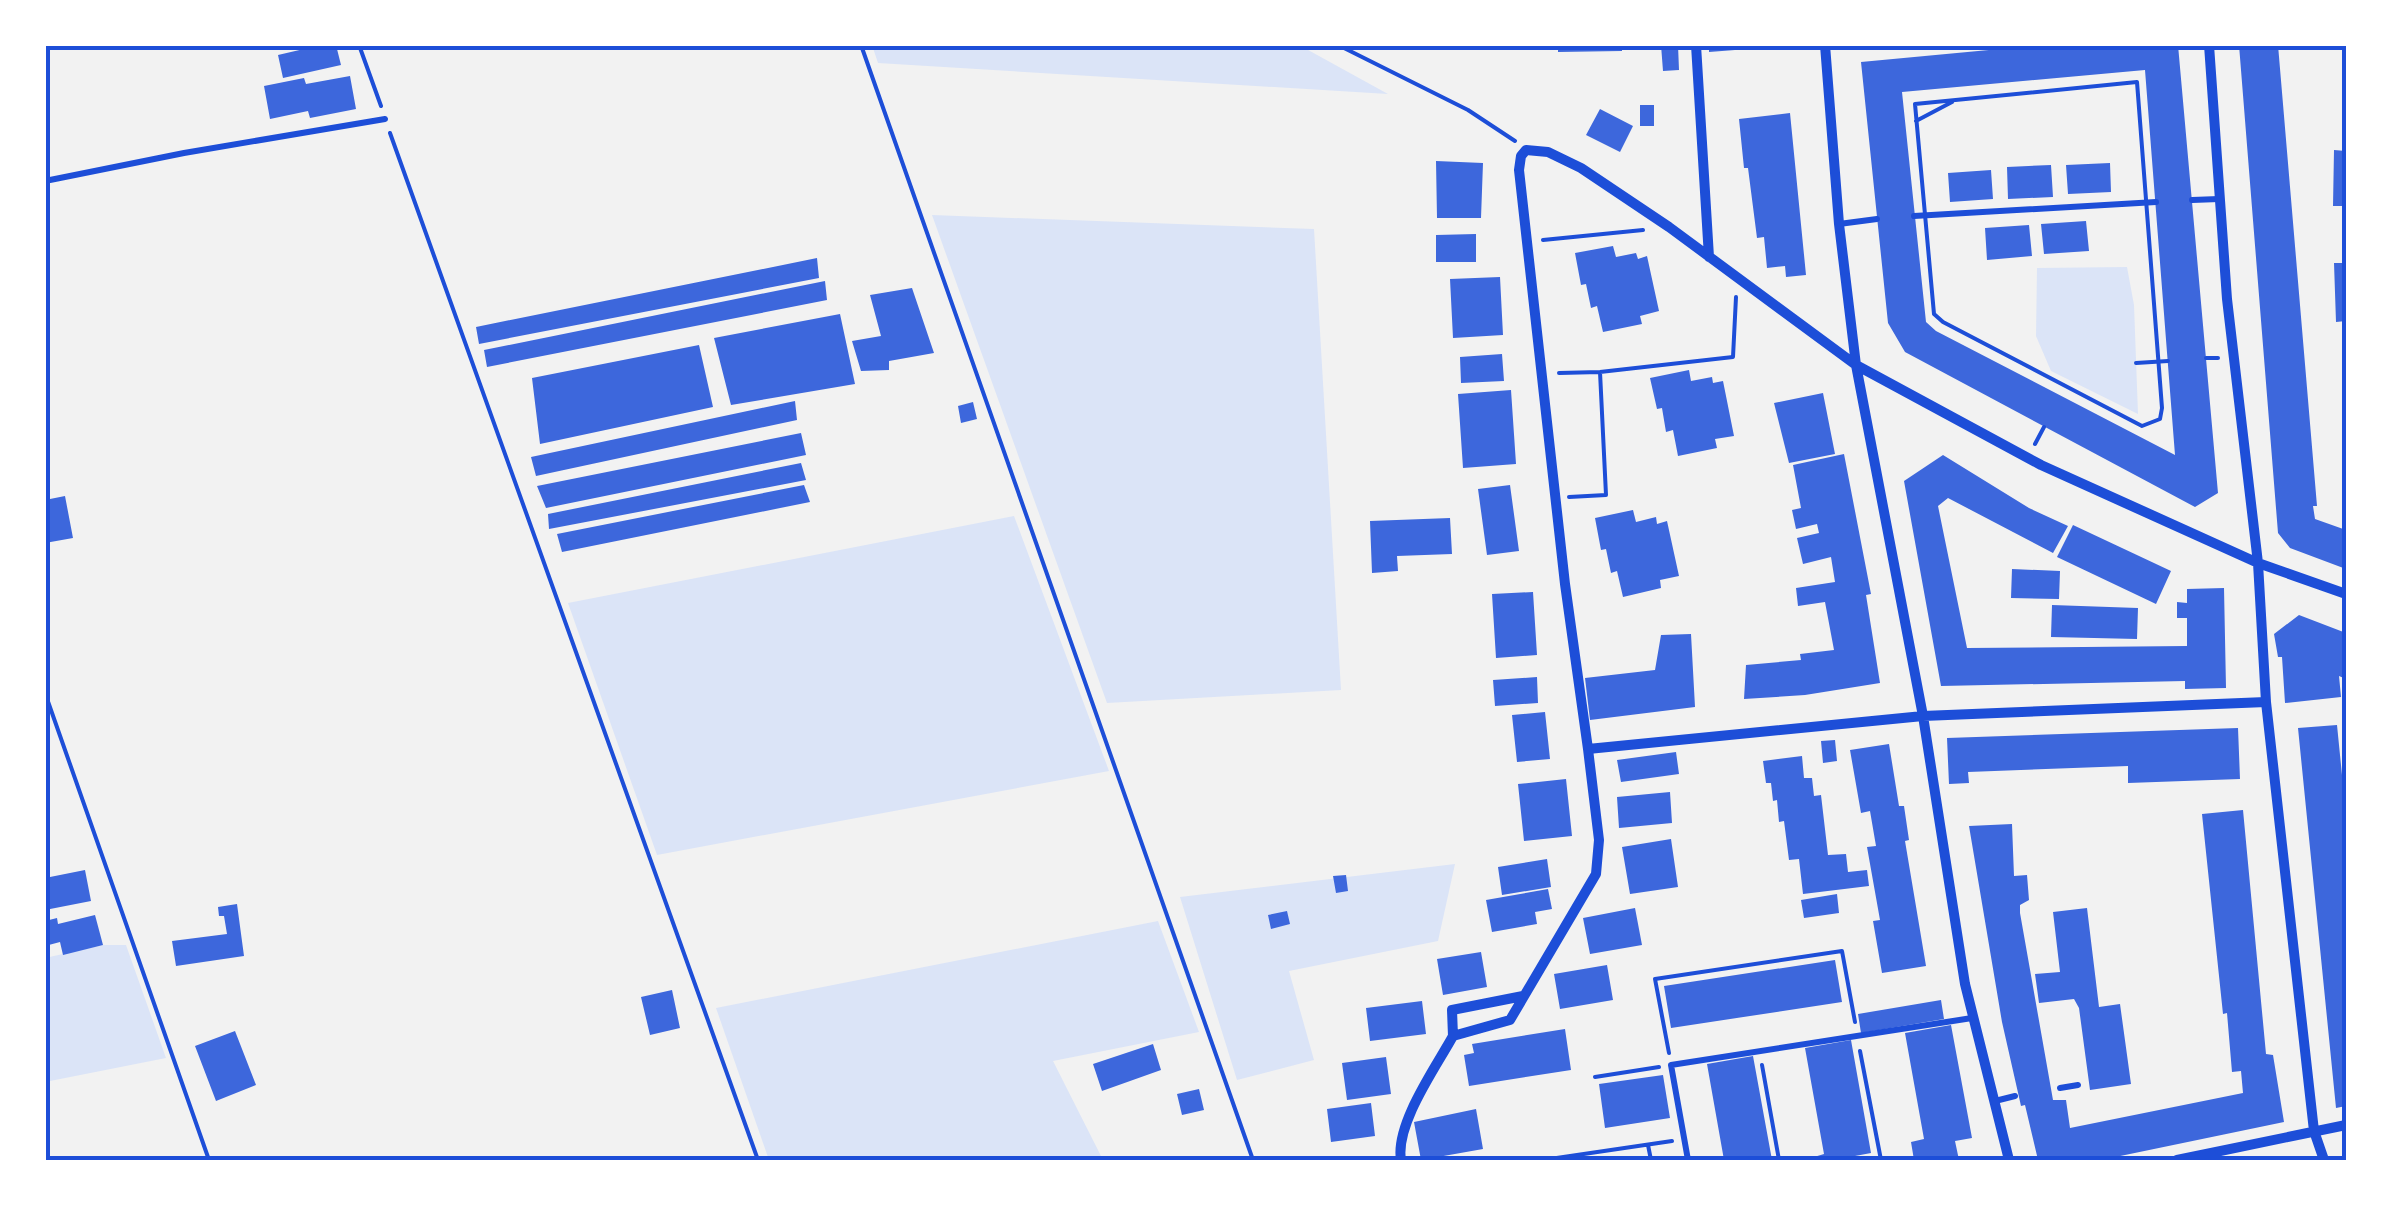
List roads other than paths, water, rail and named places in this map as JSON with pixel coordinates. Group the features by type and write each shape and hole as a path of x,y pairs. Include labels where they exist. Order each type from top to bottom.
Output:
{"street":[{"path":"1696,45 1709,257"},
{"path":"1826,45 1856,365 1923,716 1965,984 2009,1160"},
{"path":"2209,45 2229,318 2258,564 2266,702 2314,1131 2324,1160"},
{"path":"1453,1036 1510,1020 1596,874 1599,840 1519,170 1526,150 1548,152 1581,168 1669,227 1856,365 2041,465 2258,564 2346,594"},
{"path":"1588,749 1923,716 2266,702"},
{"path":"1401,1160 1399,1149 1408,1119 1453,1036 1452,1010 1523,996"},
{"path":"2177,1160 2346,1125"}],"lane":[{"path":"45,180 385,119"},
{"path":"2192,200 2219,199"},
{"path":"1919,215 2151,202"},
{"path":"1840,224 1877,220"},
{"path":"1688,1160 1671,1065 1973,1018"},
{"path":"2060,1088 2078,1085"},
{"path":"1995,1101 2015,1096"}]}
